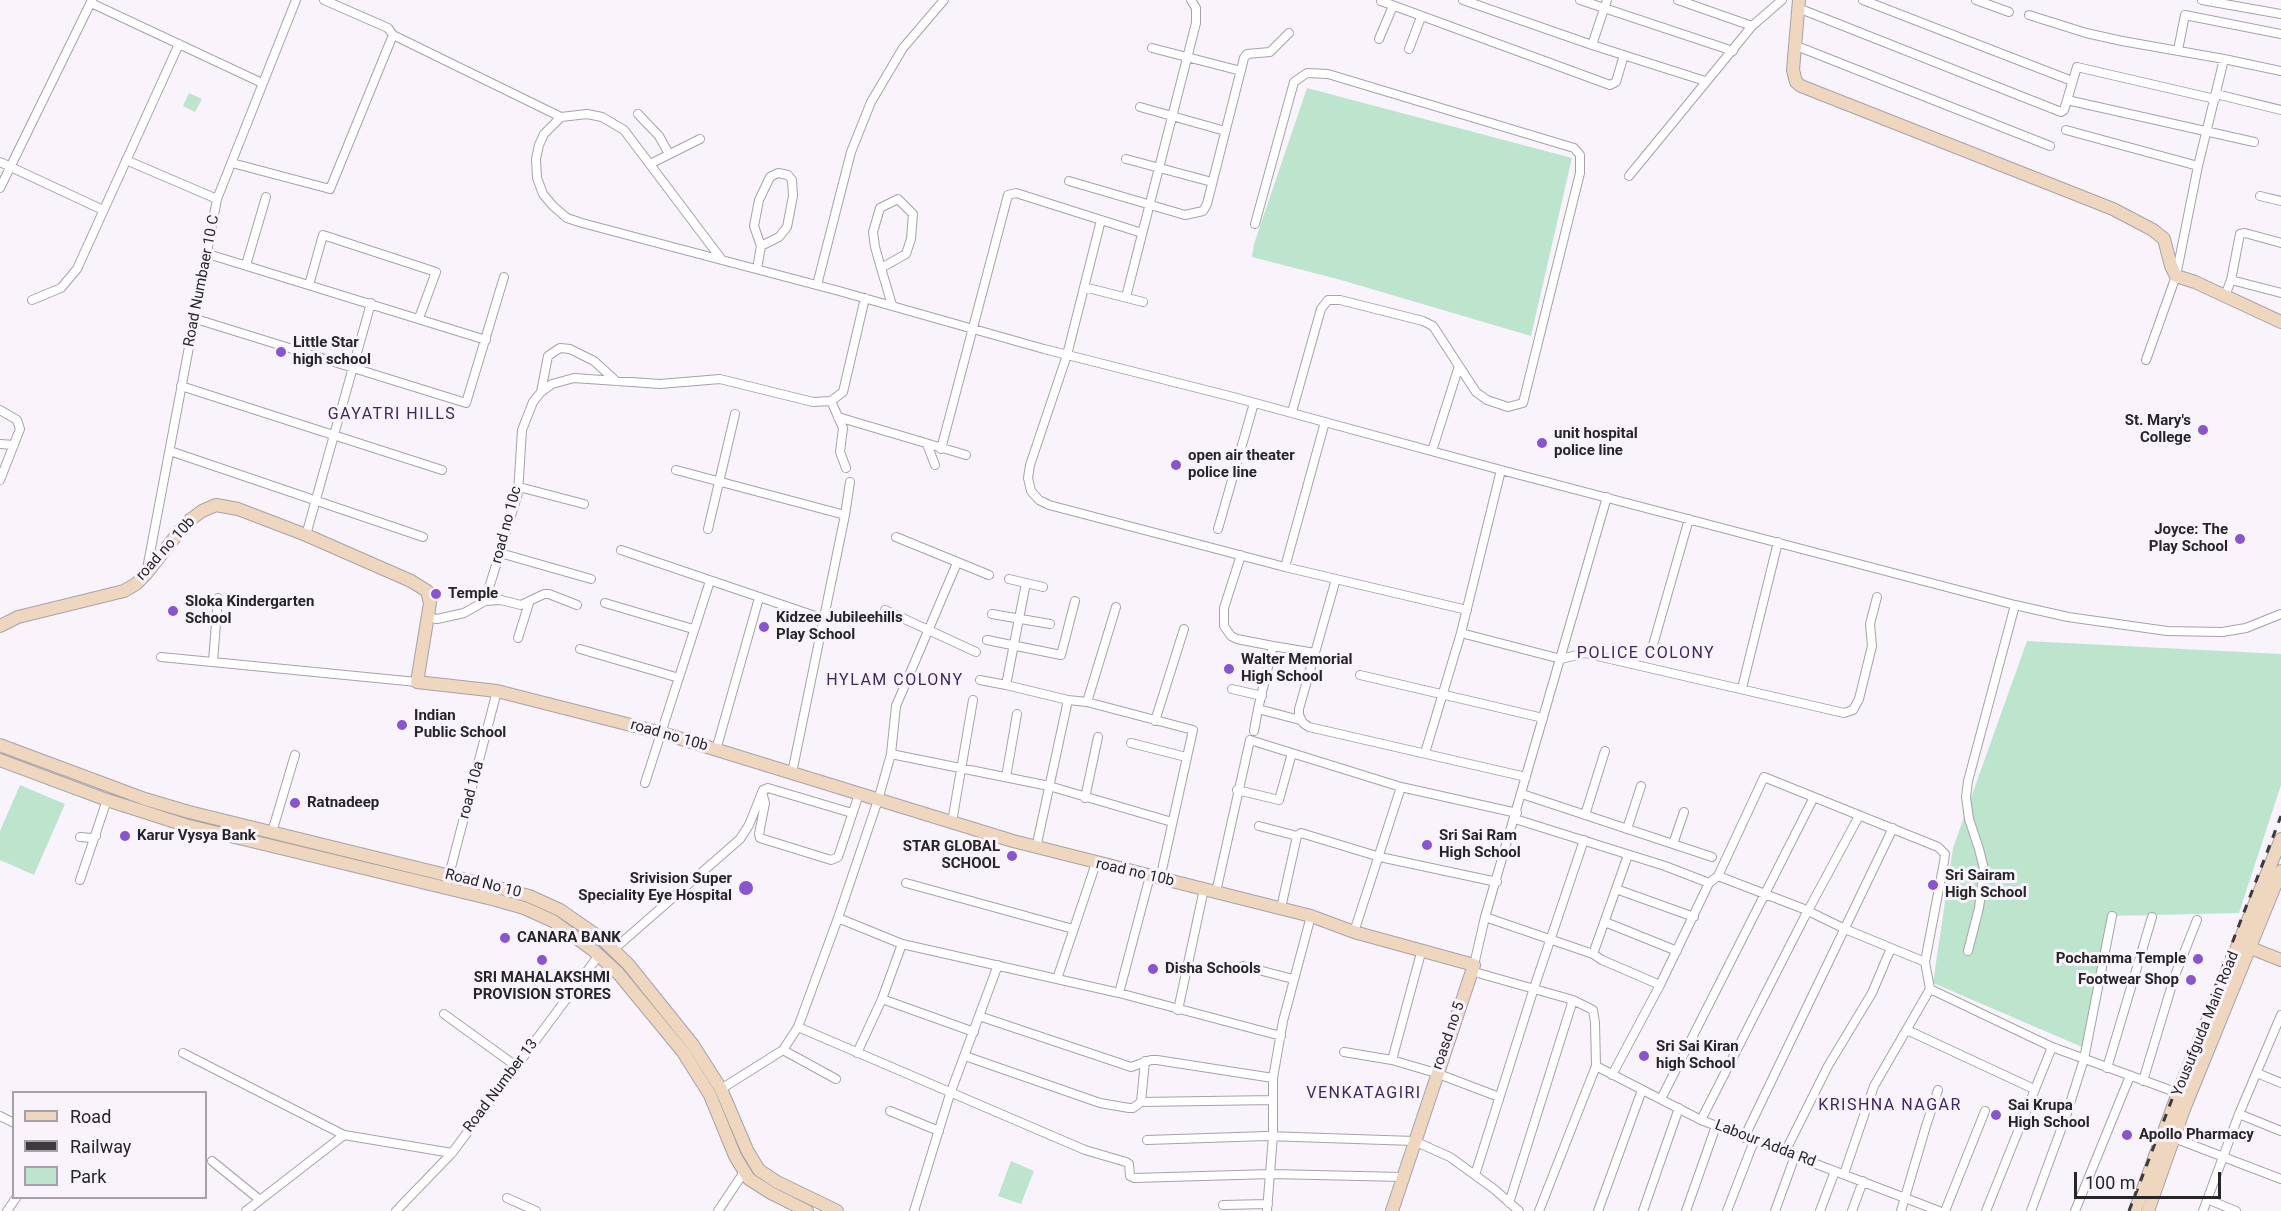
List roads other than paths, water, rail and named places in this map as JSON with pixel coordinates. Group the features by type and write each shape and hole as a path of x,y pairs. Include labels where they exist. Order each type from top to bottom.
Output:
{"main road":[{"path":"1798,4 1792,70 1796,82 1801,86 2113,209 2153,230 2164,239 2170,256 2170,266 2187,282 2281,328"},
{"path":"2187,282 2225,296 2281,322"},
{"name":"road no 10b","path":"0,626 18,617 123,591 136,584 146,574 186,524 202,511 216,504 238,509 306,535 411,581 427,591 430,603 417,682 497,691 662,733 1036,848 1311,916 1354,932 1422,949 1472,968"},
{"name":"Road No 10","path":"0,745 145,799 529,896 560,910 585,926 628,964 693,1045 721,1089 747,1150 759,1170 777,1182 837,1211"},
{"name":"Road No 10","path":"0,760 106,800 185,825 524,908 553,921 599,955 618,973 683,1052 710,1095 744,1172 757,1186 807,1211"},
{"name":"Yousufguda Main Road","path":"2148,1211 2281,839"},
{"name":"Yousufguda Main Road","path":"2135,1211 2178,1093 2244,945 2281,871"},
{"path":"2244,945 2281,960"},
{"name":"roasd no 5","path":"1392,1211 1472,968"}],"street":[{"name":"Road Numbaer 10 C","path":"146,574 218,199 296,0"},
{"path":"324,0 388,28 393,34 561,117 587,114 603,117 613,122 624,130 722,260"},
{"path":"346,9 350,0"},
{"path":"817,285 845,170 870,102 903,48 944,0"},
{"path":"1126,297 1197,15 1191,0"},
{"path":"1463,0 1705,81"},
{"path":"1580,0 1606,4 1733,51"},
{"path":"1678,0 1752,26"},
{"path":"1629,176 1752,26 1782,0"},
{"path":"1863,0 2072,81"},
{"path":"1976,0 1998,4 2009,12"},
{"path":"2202,0 2281,14"},
{"path":"2258,10 2261,0"},
{"path":"0,188 91,1 262,83"},
{"path":"1381,1 1610,85 1616,82 1624,55"},
{"path":"1592,45 1606,4"},
{"path":"1798,4 2058,111 2064,110 2077,67 2281,110"},
{"path":"1379,39 1393,6"},
{"path":"2029,15 2086,33 2224,58 2281,71"},
{"path":"2178,50 2186,15 2281,34"},
{"path":"1409,49 1421,16"},
{"path":"1070,181 1185,215 1199,213 1208,204 1244,58 1247,54 1269,52 1289,33"},
{"path":"232,163 330,189 393,34"},
{"path":"32,300 52,293 66,282 76,269 179,44"},
{"path":"1794,45 2050,146"},
{"path":"1152,48 1241,71"},
{"path":"2146,360 2187,282 2198,166 2224,58"},
{"path":"1255,224 1294,82 1306,73 1328,74 1574,148 1580,155 1580,173 1523,403 1508,407 1487,400 1476,392 1429,323 1340,300 1328,300 1321,309 1292,412"},
{"path":"2067,100 2254,142"},
{"path":"1140,107 1225,131"},
{"path":"638,114 659,136 669,154"},
{"path":"561,117 544,134 539,145 536,159 537,178 543,194 553,206 567,218 582,223 757,268 1066,355 1292,412 1501,470 2015,605 2068,617 2167,631 2223,632 2246,628 2281,614"},
{"path":"2066,130 2198,166"},
{"path":"650,164 700,139"},
{"path":"1126,159 1212,182"},
{"path":"126,160 218,199"},
{"path":"0,162 103,210"},
{"path":"757,268 761,246 754,226 759,200 770,177 778,173 788,175 792,180 793,196 786,227 779,237 761,246"},
{"path":"941,449 1010,194 1016,193 1142,233"},
{"path":"2260,196 2281,201"},
{"path":"246,266 266,197"},
{"path":"881,268 906,254 911,239 913,214 898,199 882,206 874,228 875,246 881,268 892,305"},
{"path":"1101,220 1066,355 1029,471 1031,491 1039,500 1049,505 1285,567 1467,610"},
{"path":"2225,296 2231,280 2240,234 2245,233 2281,243"},
{"path":"309,285 323,235 436,272 419,318"},
{"path":"208,254 486,340"},
{"path":"196,319 466,403 504,277"},
{"path":"2231,280 2281,293"},
{"path":"1084,287 1143,302"},
{"path":"541,392 552,384 574,378 660,384 720,379 813,402 831,401 843,392 865,298"},
{"path":"306,535 370,303"},
{"name":"road no 10c","path":"485,601 519,487 522,430 533,402 541,392 548,356 560,348 570,349 594,361 616,381"},
{"path":"1432,451 1459,366"},
{"path":"181,386 442,470"},
{"path":"831,401 843,428 840,452 846,468"},
{"path":"1218,530 1254,403"},
{"path":"0,410 17,420 20,429 0,480"},
{"path":"708,529 735,414"},
{"path":"838,417 966,455"},
{"path":"1285,567 1325,422"},
{"path":"0,444 14,445"},
{"path":"927,444 935,465"},
{"path":"170,451 423,537"},
{"path":"676,470 845,515"},
{"path":"1425,753 1461,633 1501,470"},
{"path":"792,773 850,482"},
{"path":"519,487 584,504"},
{"path":"1539,1211 1596,1066 1593,1010 1573,1000 1472,968 1607,497"},
{"path":"1653,645 1689,519"},
{"path":"897,537 957,564 989,575"},
{"path":"1742,688 1778,542"},
{"path":"621,550 824,619"},
{"path":"500,553 591,579"},
{"path":"1241,555 1224,608 1224,626 1231,636 1315,653"},
{"path":"721,1089 783,1050 798,1027 878,800 891,754 897,706 957,564"},
{"path":"1010,579 1043,586"},
{"path":"1300,720 1299,709 1336,579"},
{"path":"645,783 710,580"},
{"path":"1006,685 1026,583"},
{"path":"428,617 437,619 458,615 485,601 501,600 521,605 549,594 577,605"},
{"path":"1461,633 1561,659 1585,653 1834,711 1851,711 1859,699 1872,646 1870,624 1877,597"},
{"path":"213,661 218,598"},
{"path":"716,750 759,598"},
{"path":"987,640 1061,655 1075,601"},
{"path":"518,638 529,603"},
{"path":"605,603 693,629"},
{"path":"1968,951 1980,908 1984,869 1980,849 1969,819 1966,796 1968,781 2015,605"},
{"path":"1087,702 1116,607"},
{"path":"885,610 975,652"},
{"path":"992,614 1050,624"},
{"path":"1155,721 1184,629"},
{"path":"1254,731 1273,646"},
{"path":"580,649 679,678"},
{"path":"160,657 417,682"},
{"path":"1360,675 1543,718"},
{"path":"980,680 1068,700 1087,702 1193,730 1172,822 1119,993"},
{"path":"1233,689 1262,696"},
{"name":"road 10a","path":"446,888 497,691"},
{"path":"952,822 973,700"},
{"path":"1036,848 1068,700"},
{"path":"1258,709 1300,720 1309,727 1526,777"},
{"path":"1006,777 1017,714"},
{"path":"1085,798 1098,737"},
{"path":"1178,1010 1250,740 1401,787 1516,816 1709,883"},
{"path":"1131,743 1186,757"},
{"path":"1585,815 1605,751"},
{"path":"1238,790 1279,800 1292,753"},
{"path":"891,754 1049,786 1172,822"},
{"path":"272,832 295,755"},
{"path":"1612,1075 1660,985 1709,883 1718,876 1764,777 1938,847 1945,854 1925,962 1930,989 1869,1097 1844,1174"},
{"path":"1627,829 1641,786"},
{"path":"1354,932 1401,787"},
{"path":"613,950 740,839 749,825 762,792 768,788 852,813"},
{"path":"762,792 765,803 760,838 831,860 838,857 859,794"},
{"path":"1522,794 1712,857"},
{"path":"1661,1099 1814,797"},
{"path":"80,880 106,800"},
{"path":"1673,844 1684,812"},
{"path":"1701,1120 1859,816"},
{"path":"1259,826 1297,836 1301,833 1380,857 1497,882"},
{"path":"1744,1138 1893,828"},
{"path":"80,837 96,836"},
{"path":"1281,908 1297,836"},
{"path":"1475,1175 1584,840"},
{"path":"1593,954 1628,855"},
{"path":"1057,979 1096,863"},
{"path":"1718,876 1808,911 1925,962"},
{"path":"906,883 1073,929"},
{"path":"1616,889 1694,917"},
{"path":"1223,1205 1267,1207 1273,1136 1273,1078 1293,979 1311,916"},
{"path":"2031,1211 2084,1059 2112,916"},
{"path":"1485,917 1593,954 1660,985"},
{"path":"2107,1068 2152,917"},
{"path":"838,918 902,944 1119,993 1281,1036"},
{"path":"2143,1081 2174,978 2197,920"},
{"path":"1605,922 1677,951"},
{"path":"857,1053 882,999 902,944"},
{"path":"1785,1152 1828,1066 1872,993 1891,948"},
{"path":"1392,1060 1422,949"},
{"name":"Road Number 13","path":"396,1211 452,1153 599,955"},
{"path":"914,1211 950,1094 998,965"},
{"path":"1243,966 1293,979"},
{"path":"1930,989 2052,1047 2178,1093"},
{"path":"882,999 974,1032"},
{"path":"1509,1203 1573,1000"},
{"path":"444,1014 516,1066"},
{"path":"979,1016 1127,1066 1137,1066 1145,1061 1157,1060 1273,1078"},
{"path":"2203,1211 2239,1114 2281,1016"},
{"path":"798,1027 1085,1150 1126,1162 1129,1164 1130,1176 1134,1178 1271,1174 1402,1177"},
{"path":"1906,1030 2034,1089"},
{"path":"1986,1211 2052,1047"},
{"path":"783,1050 836,1079"},
{"path":"1344,1052 1392,1060 1436,1073 1499,1098"},
{"path":"183,1053 344,1135 452,1153"},
{"path":"965,1056 1100,1102 1133,1108 1141,1102 1273,1100"},
{"path":"1141,1102 1145,1061"},
{"name":"Labour Adda Rd","path":"1596,1066 1701,1120 1939,1211"},
{"path":"2257,1073 2281,1083"},
{"path":"2074,1211 2130,1076"},
{"path":"1598,1211 1642,1090"},
{"path":"1901,1211 1938,1090"},
{"path":"1643,1211 1679,1108"},
{"path":"890,1111 939,1131"},
{"path":"1945,1211 1985,1111"},
{"path":"2239,1114 2281,1131"},
{"path":"1686,1211 1716,1126"},
{"path":"246,1211 344,1135"},
{"path":"1147,1140 1273,1136 1414,1141 1449,1157 1519,1211"},
{"path":"2174,1138 2281,1179"},
{"path":"1727,1211 1754,1141"},
{"path":"1775,1211 1795,1156"},
{"path":"212,1161 260,1200"},
{"path":"1820,1211 1834,1171"},
{"path":"718,1211 744,1172"},
{"path":"1852,1211 1863,1181"},
{"path":"507,1198 536,1211"},
{"path":"2207,1199 2236,1211"}],"railway":[{"path":"2129,1211 2281,816"}],"place":[{"name":"Little Star high school","path":"281,352"},
{"name":"St. Mary's College","path":"2203,430"},
{"name":"unit hospital police line","path":"1542,443"},
{"name":"open air theater police line","path":"1176,465"},
{"name":"Joyce: The Play School","path":"2240,539"},
{"name":"Temple","path":"436,594"},
{"name":"Sloka Kindergarten School","path":"173,611"},
{"name":"Kidzee Jubileehills Play School","path":"764,627"},
{"name":"Walter Memorial High School","path":"1229,669"},
{"name":"Indian Public School","path":"402,725"},
{"name":"Ratnadeep","path":"295,803"},
{"name":"Karur Vysya Bank","path":"125,836"},
{"name":"Sri Sai Ram High School","path":"1427,845"},
{"name":"STAR GLOBAL SCHOOL","path":"1012,856"},
{"name":"Sri Sairam High School","path":"1933,885"},
{"name":"Srivision Super Speciality Eye Hospital","path":"746,888"},
{"name":"CANARA BANK","path":"505,938"},
{"name":"Pochamma Temple","path":"2198,959"},
{"name":"SRI MAHALAKSHMI PROVISION STORES","path":"542,960"},
{"name":"Disha Schools","path":"1153,969"},
{"name":"Footwear Shop","path":"2191,980"},
{"name":"Sri Sai Kiran high School","path":"1644,1056"},
{"name":"Sai Krupa High School","path":"1996,1115"},
{"name":"Apollo Pharmacy","path":"2127,1135"}],"district":[{"name":"GAYATRI HILLS","path":"392,415"},
{"name":"POLICE COLONY","path":"1646,654"},
{"name":"HYLAM COLONY","path":"895,681"},
{"name":"VENKATAGIRI","path":"1364,1094"},
{"name":"KRISHNA NAGAR","path":"1890,1106"}]}
